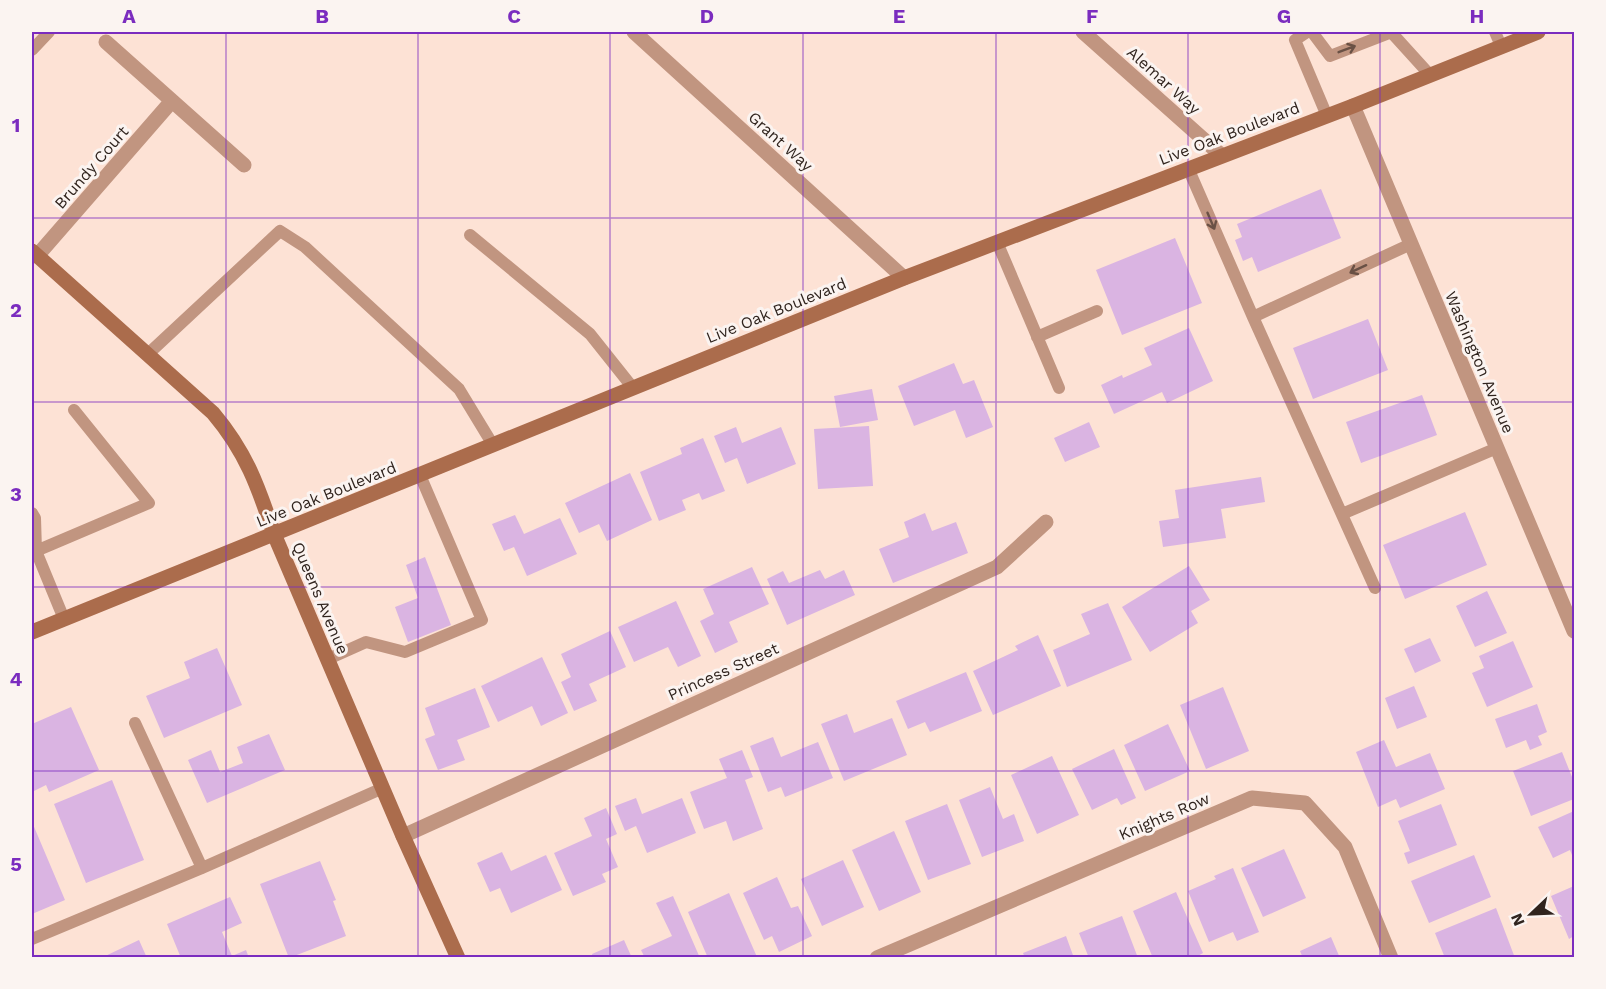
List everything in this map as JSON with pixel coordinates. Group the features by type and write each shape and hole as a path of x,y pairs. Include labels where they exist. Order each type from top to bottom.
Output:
{"main road":[{"name":"Live Oak Boulevard","path":"32,632 904,278 1353,106 1538,32"},
{"name":"Queens Avenue","path":"34,254 213,413 231,434 246,459 259,488 274,534 403,836 458,957"}],"street":[{"name":"Grant Way","path":"634,32 904,278"},
{"name":"Alemar Way","path":"1083,32 1221,155"},
{"path":"106,42 244,165"},
{"name":"Brundy Court","path":"34,254 171,102"},
{"name":"Washington Avenue","path":"1353,106 1575,631"},
{"name":"Princess Street","path":"403,836 997,567 1046,522"},
{"name":"Knights Row","path":"877,957 1252,798 1305,803 1345,847 1391,957"}],"lane":[{"path":"32,50 49,32"},
{"path":"1307,32 1296,40 1327,116"},
{"path":"1312,32 1330,56 1391,32 1430,75"},
{"path":"1495,32 1501,46"},
{"path":"1188,168 1375,588"},
{"path":"148,354 280,231 305,247 459,389 493,445"},
{"path":"470,235 590,334 633,388"},
{"path":"997,242 1059,388"},
{"path":"1253,317 1411,244"},
{"path":"1037,337 1097,311"},
{"path":"34,551 148,503 74,410"},
{"path":"1342,514 1497,448"},
{"path":"328,659 366,642 405,652 483,620 420,475"},
{"path":"32,513 35,518 34,551 64,619"},
{"path":"135,723 202,867"},
{"path":"32,939 383,788"}],"building":[{"path":"1321,189 1341,238 1258,272 1252,257 1243,261 1235,240 1242,237 1237,224"},
{"path":"1175,238 1202,303 1122,335 1096,270"},
{"path":"1368,319 1388,370 1313,399 1293,348"},
{"path":"1189,328 1213,381 1167,403 1162,392 1114,414 1101,385 1152,365 1144,348"},
{"path":"954,363 963,384 974,380 993,427 966,438 955,410 914,426 898,386"},
{"path":"872,389 878,420 840,427 834,396"},
{"path":"1422,395 1437,435 1361,463 1346,422"},
{"path":"1089,422 1100,447 1065,462 1054,438"},
{"path":"869,426 873,486 818,489 814,429"},
{"path":"736,427 742,443 781,427 796,464 747,484 737,458 725,463 714,436"},
{"path":"703,438 725,491 702,500 699,493 682,500 686,510 659,521 640,472 682,454 680,448"},
{"path":"630,473 652,520 607,541 599,524 579,533 565,503"},
{"path":"1261,477 1265,502 1221,509 1226,538 1163,547 1159,521 1179,518 1175,490"},
{"path":"1465,512 1487,565 1405,599 1383,545"},
{"path":"925,513 932,531 956,522 968,553 893,583 879,549 909,537 904,522"},
{"path":"515,515 524,534 560,518 577,554 527,576 514,547 504,551 492,524"},
{"path":"425,557 451,625 408,642 395,607 418,598 406,565"},
{"path":"1189,566 1210,600 1191,611 1198,623 1150,652 1122,607"},
{"path":"752,567 769,604 729,622 738,642 715,653 700,621 714,614 703,589"},
{"path":"820,570 825,579 844,570 855,595 787,625 767,579 783,571 789,583"},
{"path":"1487,591 1507,633 1475,647 1456,606"},
{"path":"676,601 701,656 678,667 668,647 634,662 618,627"},
{"path":"1108,603 1132,660 1067,687 1053,650 1090,634 1081,614"},
{"path":"610,631 626,667 589,684 597,701 574,711 561,682 571,677 561,654"},
{"path":"1038,635 1061,686 993,715 973,671 1018,650 1015,646"},
{"path":"1430,638 1441,661 1415,673 1404,649"},
{"path":"1513,641 1533,687 1487,707 1472,673 1484,668 1479,656"},
{"path":"217,648 242,705 164,738 146,696 190,678 184,662"},
{"path":"542,657 568,713 541,726 532,706 498,722 481,686"},
{"path":"966,672 982,711 930,732 925,722 908,729 896,701"},
{"path":"1414,686 1427,717 1397,729 1385,698"},
{"path":"1223,687 1249,751 1206,769 1180,705"},
{"path":"475,688 490,727 457,740 465,760 438,770 425,739 435,735 425,708"},
{"path":"1537,704 1547,732 1538,736 1542,745 1530,750 1526,740 1506,748 1495,719"},
{"path":"71,707 99,770 49,792 46,785 32,792 32,724"},
{"path":"847,714 854,733 892,718 907,755 844,781 821,724"},
{"path":"1168,724 1190,771 1145,791 1124,745"},
{"path":"269,734 285,770 207,803 188,760 211,750 220,772 243,763 237,747"},
{"path":"773,737 781,757 818,742 833,778 785,797 781,787 768,792 750,746"},
{"path":"1384,740 1396,767 1430,753 1445,789 1400,808 1396,799 1378,807 1356,752"},
{"path":"1114,749 1136,798 1121,805 1117,798 1092,810 1072,769"},
{"path":"742,750 753,777 745,780 763,829 733,841 726,821 704,829 690,792 727,778 719,759"},
{"path":"1562,752 1574,782 1574,799 1531,816 1513,771"},
{"path":"1052,756 1079,815 1037,834 1011,775"},
{"path":"112,780 144,860 86,883 54,804"},
{"path":"990,787 1003,819 1014,814 1024,841 982,857 959,800"},
{"path":"636,798 642,814 682,798 696,833 647,853 636,826 625,831 615,806"},
{"path":"947,804 971,864 928,880 905,821"},
{"path":"1441,804 1457,845 1408,864 1404,853 1410,851 1398,821"},
{"path":"606,808 617,834 606,839 618,867 602,874 606,882 573,896 554,853 592,836 584,818"},
{"path":"1574,811 1574,860 1570,850 1553,858 1538,827"},
{"path":"32,822 65,900 32,914"},
{"path":"894,831 921,892 879,911 852,850"},
{"path":"1284,849 1306,898 1263,917 1241,868"},
{"path":"502,852 511,871 546,855 562,890 511,913 500,888 490,892 477,863"},
{"path":"1474,855 1491,897 1429,923 1411,881"},
{"path":"843,860 864,907 822,926 801,879"},
{"path":"320,861 336,900 333,901 346,936 289,958 260,884"},
{"path":"1233,868 1259,932 1237,941 1233,932 1209,942 1188,891 1216,879 1214,876"},
{"path":"777,877 791,908 798,906 812,936 779,952 772,936 764,940 743,893"},
{"path":"1574,886 1574,936 1569,939 1551,896"},
{"path":"1176,892 1203,953 1194,958 1153,958 1133,911"},
{"path":"729,893 757,957 755,958 708,958 688,912"},
{"path":"673,896 700,958 645,958 641,950 672,936 656,903"},
{"path":"230,897 242,923 222,932 232,956 246,950 249,958 181,958 167,924"},
{"path":"1496,908 1515,958 1445,958 1435,933"},
{"path":"1122,916 1138,958 1089,958 1079,933"},
{"path":"1066,936 1074,958 1025,958 1023,953"},
{"path":"1331,937 1340,958 1303,958 1300,951"},
{"path":"139,940 147,958 101,958"},
{"path":"624,940 632,958 593,958 592,954"}]}
